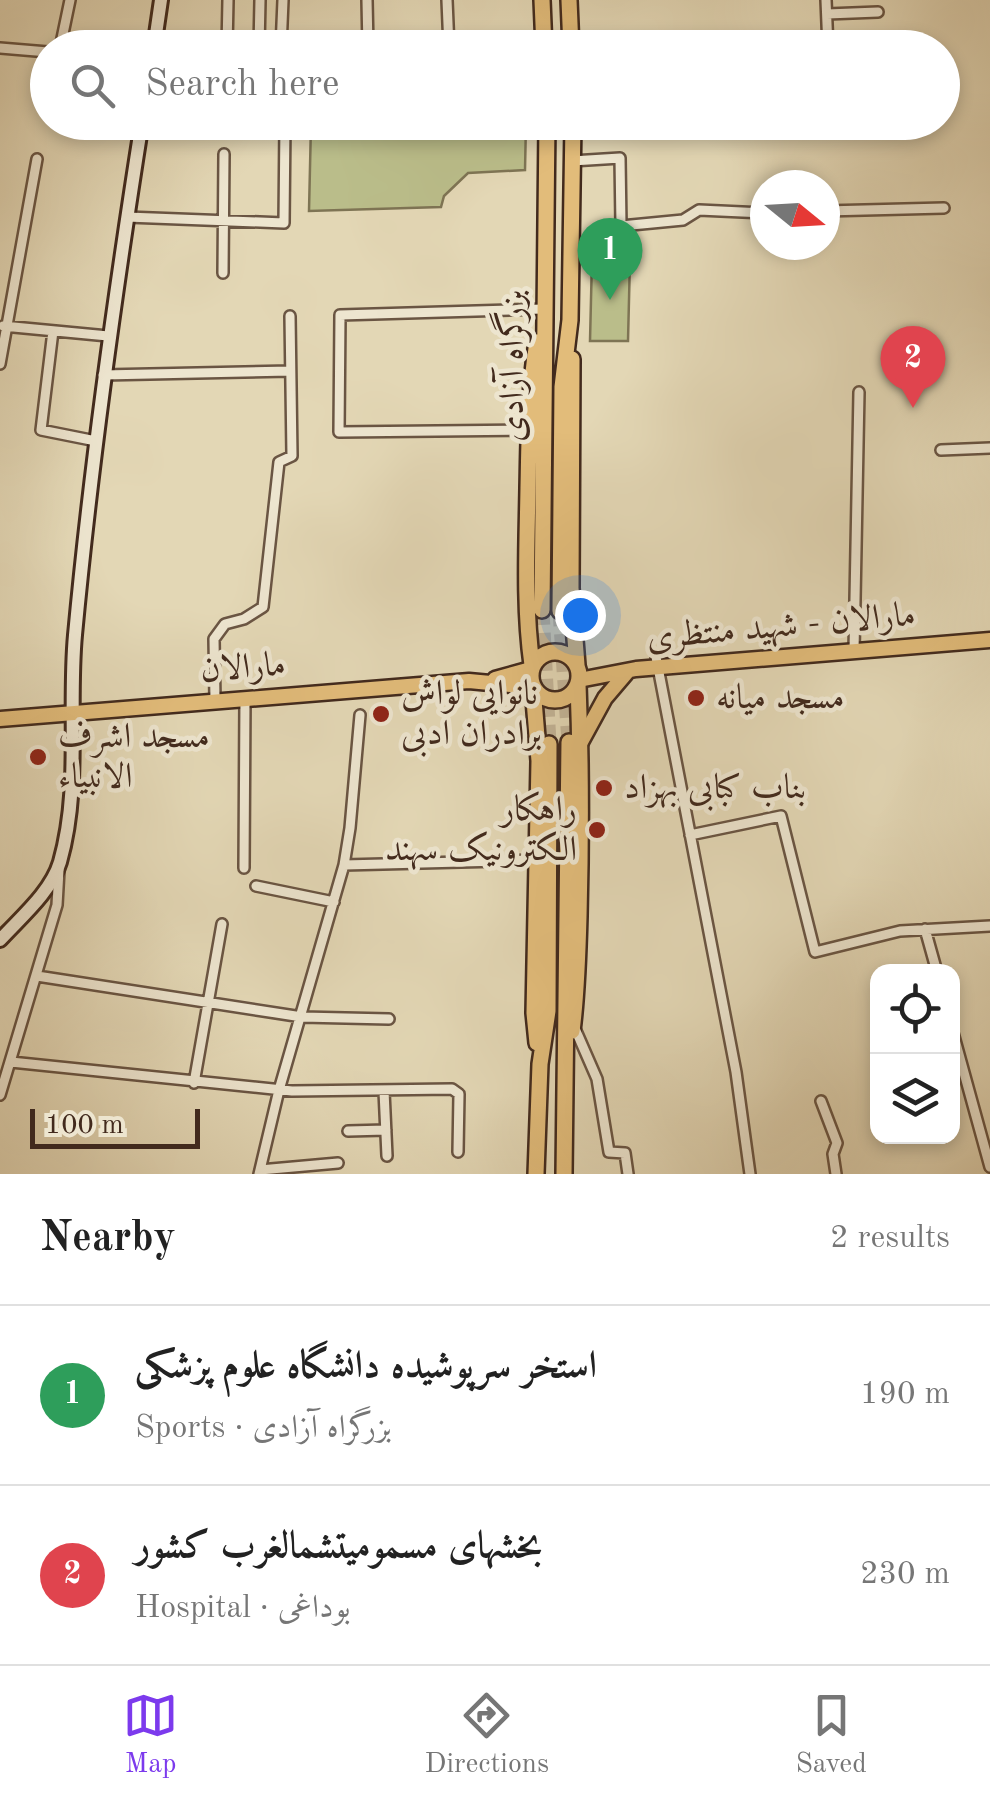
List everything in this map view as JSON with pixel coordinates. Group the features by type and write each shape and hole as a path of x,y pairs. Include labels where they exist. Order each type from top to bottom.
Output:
{"highway":[{"path":"542,0 543,30"},
{"path":"569,0 570,30"},
{"name":"بزرگراه آزادی","path":"542,610 547,140"},
{"name":"بزرگراه آزادی","path":"573,140 572,636 579,717 575,742"},
{"path":"540,1064 534,1013 538,761 526,559 531,376 543,309"},
{"name":"بزرگراه آزادی","path":"560,611 562,386 570,320"},
{"path":"529,640 551,647 572,636"},
{"path":"532,667 541,655 554,651 568,655 578,677 569,696 556,700 543,698 533,687"},
{"path":"535,720 554,708 568,709 579,717"},
{"path":"567,1064 573,1022 581,856 575,742"},
{"path":"564,1174 564,1011 575,742"},
{"path":"536,1174 540,1064 548,1010 550,744"}],"main road":[{"path":"157,30 161,0"},
{"path":"0,940 44,892 59,867 66,833 74,751 71,678 96,441 108,336 139,140"},
{"name":"مارالان - شهید منتظری","path":"578,677 628,671 656,662 854,652 990,640"},
{"name":"مارالان","path":"490,681 532,667"},
{"path":"575,742 628,671"},
{"name":"مارالان","path":"0,718 490,681 533,687"}],"street":[{"path":"64,30 70,0"},
{"path":"227,30 228,0"},
{"path":"259,30 260,0"},
{"path":"282,30 283,0"},
{"path":"368,0 368,30"},
{"path":"447,0 448,30"},
{"path":"826,0 827,30"},
{"path":"827,14 878,12"},
{"path":"0,48 30,50"},
{"path":"127,217 284,222 285,140"},
{"path":"223,273 224,154"},
{"path":"572,161 620,158 621,226 683,220 700,210 750,212"},
{"path":"0,364 3,326 37,160"},
{"path":"840,211 944,208"},
{"path":"529,430 340,432 340,314 543,309"},
{"path":"215,700 214,639 225,624 262,607 278,462 292,456 290,316"},
{"path":"3,326 108,336"},
{"path":"53,331 41,430 96,441"},
{"path":"104,375 290,370"},
{"path":"854,652 859,392"},
{"path":"941,450 990,448"},
{"path":"656,662 736,1072 750,1174"},
{"path":"244,868 245,698"},
{"path":"338,1164 260,1172 279,1090 344,864 360,715"},
{"path":"690,835 780,816 814,952 900,930 990,926"},
{"path":"344,864 537,860"},
{"path":"0,1095 57,904 59,867"},
{"path":"256,886 334,902"},
{"path":"194,1082 222,924"},
{"path":"925,929 935,964"},
{"path":"37,976 302,1018 389,1018"},
{"path":"573,1022 596,1079 608,1152 625,1152 628,1174"},
{"path":"959,1054 990,1167"},
{"path":"11,1062 279,1090 452,1088 458,1094 458,1152"},
{"path":"384,1091 387,1156"},
{"path":"822,1101 837,1143 833,1154 836,1174"},
{"path":"348,1131 386,1130"}],"green space":[{"path":"311,140 526,140 525,170 468,173 444,196 441,207 309,211"},
{"path":"592,258 630,259 628,341 590,341"}],"tunnel":[{"path":"542,610 549,744"},
{"path":"560,611 569,742"}],"place":[{"name":"استخر سرپوشیده دانشگاه علوم پزشکی","path":"610,300"},
{"name":"بخشهای مسمومیتشمالغرب کشور","path":"913,408"},
{"name":"مسجد میانه","path":"696,698"},
{"name":"نانوایی لواش برادران ادبی","path":"381,714"},
{"name":"مسجد اشرف الانبیاء","path":"38,757"},
{"name":"بناب کبابی بهزاد","path":"604,788"},
{"name":"راهکار الکترونیک سهند","path":"597,830"}]}
